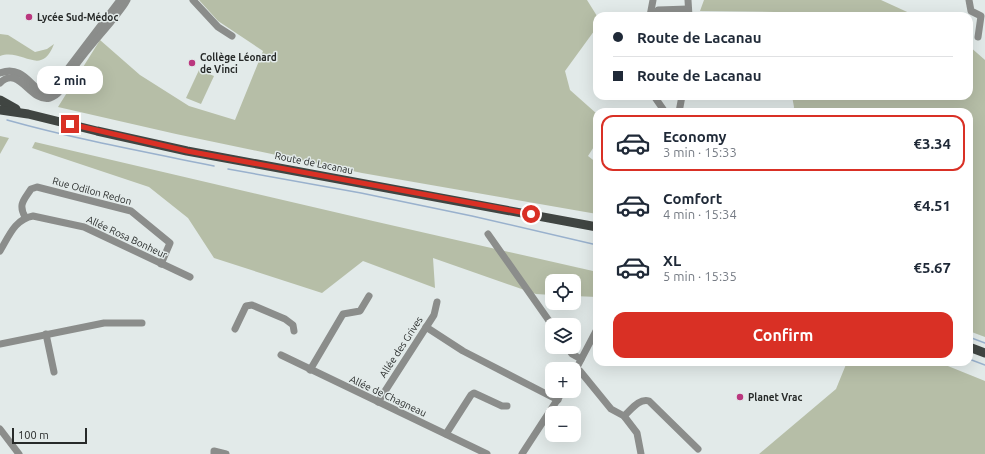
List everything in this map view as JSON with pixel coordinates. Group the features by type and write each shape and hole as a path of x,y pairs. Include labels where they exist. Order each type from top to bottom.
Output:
{"main road":[{"name":"Route de Lacanau","path":"0,100 13,108 28,114"},
{"name":"Route de Lacanau","path":"0,110 28,114 187,151 593,226"},
{"path":"562,220 593,222"},
{"path":"973,348 985,353"}],"street":[{"path":"0,74 6,71 16,71 42,92 52,92 66,71 120,0"},
{"path":"0,83 8,78 15,79 20,81 39,96 46,98 56,95 61,90 72,71 127,0"},
{"path":"193,0 218,27 232,36"},
{"path":"651,12 653,0"},
{"path":"657,12 658,10 689,12 688,0"},
{"path":"969,0 971,11 983,14 978,37"},
{"name":"Rue Odilon Redon","path":"25,218 21,209 22,203 31,189 37,187 131,211 170,242 161,264"},
{"name":"Allée Rosa Bonheur","path":"25,218 33,216 84,228 190,277"},
{"path":"0,251 18,222 25,218"},
{"path":"488,234 547,318"},
{"path":"310,370 343,314 360,311 370,296"},
{"name":"Allée des Grives","path":"378,402 434,315 437,302"},
{"path":"235,329 246,306 252,305 285,319 293,325 294,331"},
{"path":"0,344 104,323 142,323"},
{"path":"426,327 463,351 558,400 522,454"},
{"path":"46,334 54,372"},
{"path":"579,362 593,336"},
{"path":"572,354 581,359"},
{"name":"Allée de Chagneau","path":"281,355 487,454"},
{"path":"581,372 611,409 624,416 637,433 641,454"},
{"path":"446,434 471,395 474,393 502,406 507,406"},
{"path":"624,416 638,403 642,401 649,401 698,449"},
{"path":"0,429 17,453"},
{"path":"214,452 226,454"}],"green space":[{"path":"199,0 587,0 594,12 593,12 593,32 565,71 570,90 593,110 593,148 588,156 593,160 593,213 362,173 176,134 58,107 100,40 140,75 189,106 235,120 263,51 218,21"},
{"path":"704,0 881,0 907,12 775,12 700,11"},
{"path":"0,34 8,35 35,52 47,49 54,44 49,54 43,59 37,61 16,56 0,56"},
{"path":"973,50 985,60 985,337 973,332 973,108 794,107 793,100 973,100"},
{"path":"199,70 214,76 201,104 186,98"},
{"path":"0,136 9,138 0,154"},
{"path":"35,142 593,271 593,297 581,296 581,274 545,274 545,295 536,294 433,258 435,288 363,261 322,293 214,258 188,218 149,187 32,148"},
{"path":"845,366 948,366 985,381 985,454 759,454 836,389"}],"waterway":[{"path":"7,120 84,139 214,166"},
{"path":"228,169 361,193 472,216 593,244"},
{"path":"973,338 985,343"},
{"path":"973,360 985,365"}],"place":[{"name":"Lycée Sud-Médoc","path":"29,17"},
{"name":"Collège Léonard de Vinci","path":"192,63"},
{"name":"Planet Vrac","path":"740,397"}],"route":[{"path":"70,124 187,151 531,214"}]}
